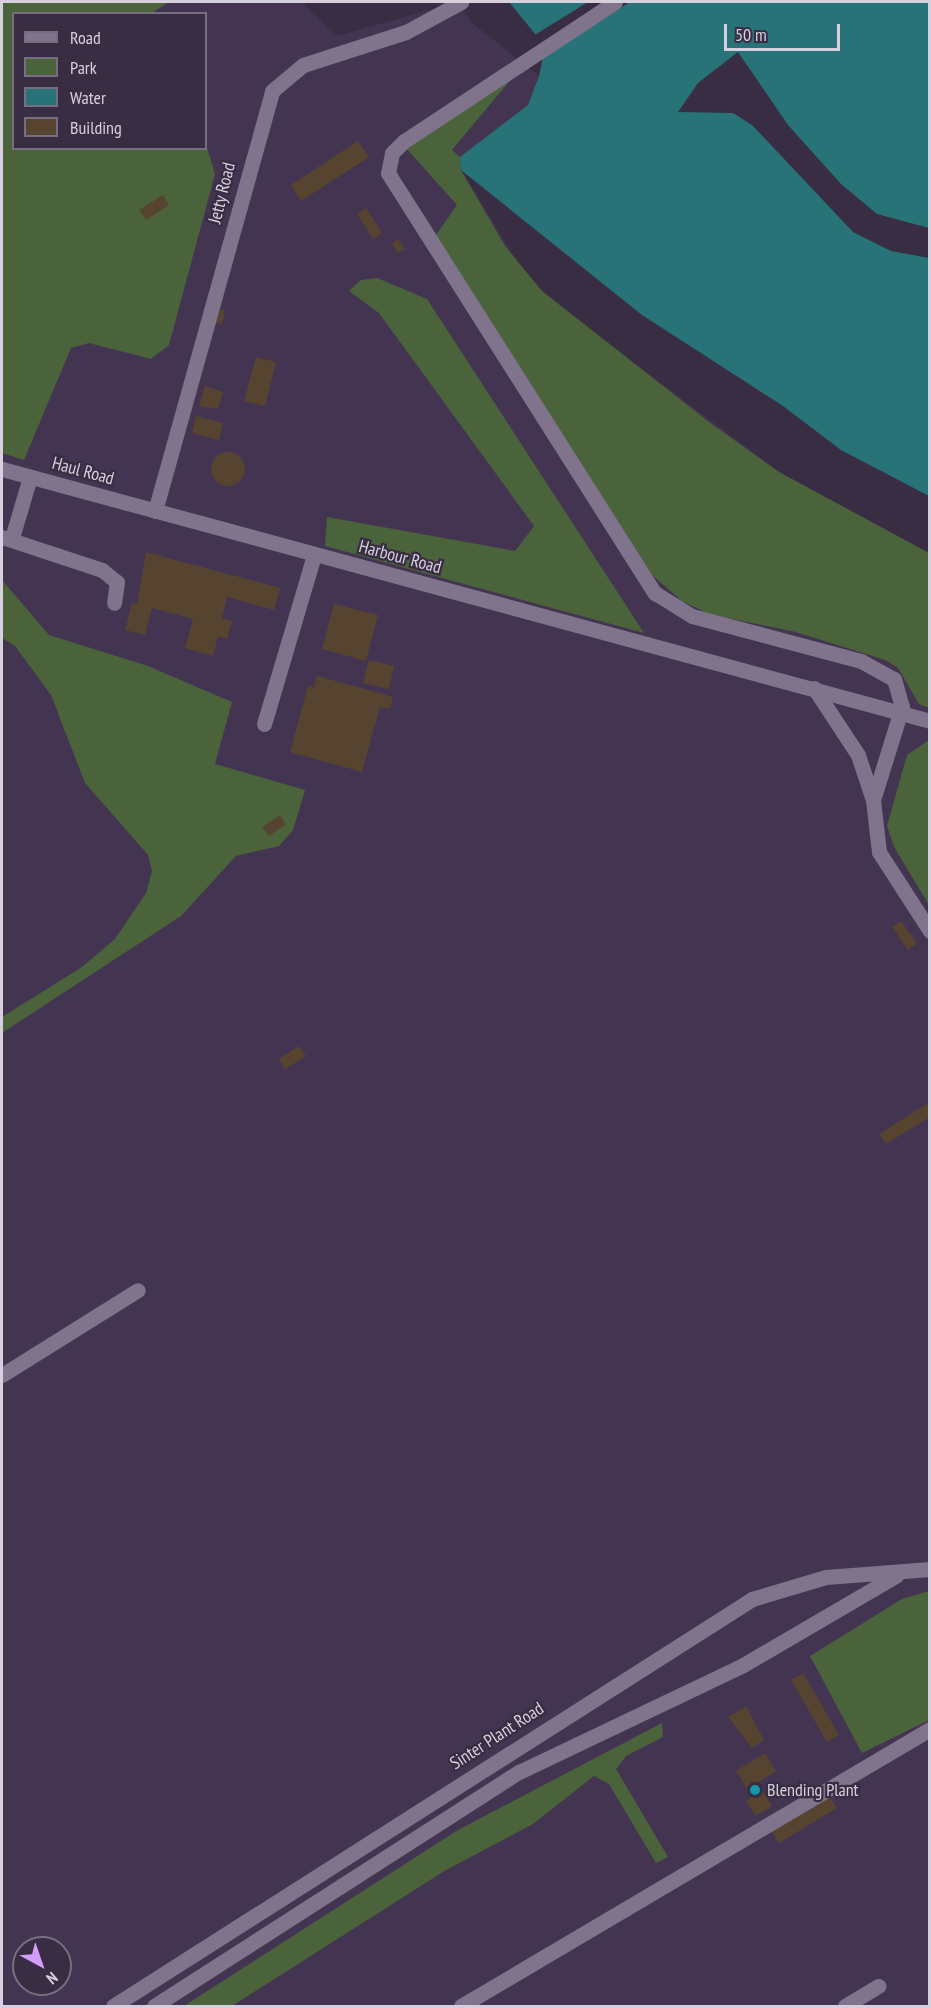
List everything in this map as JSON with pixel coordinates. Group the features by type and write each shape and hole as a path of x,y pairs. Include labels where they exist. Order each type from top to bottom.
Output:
{"lane":[{"name":"Jetty Road","path":"155,511 272,91 303,65 406,32 461,2"},
{"path":"615,2 398,145 388,162 390,178 655,593 692,616 878,667 900,689 900,713 873,800"},
{"name":"Haul Road","path":"2,470 155,511"},
{"path":"30,477 7,537 102,570 117,582 114,603"},
{"name":"Harbour Road","path":"155,511 814,688"},
{"path":"264,724 314,555"},
{"path":"814,688 930,721"},
{"path":"814,688 849,737 873,800 879,852 930,932"},
{"path":"2,1375 138,1290"},
{"name":"Sinter Plant Road","path":"113,2007 752,1599 826,1577 930,1569"},
{"path":"154,2007 519,1772 743,1665 905,1571"},
{"path":"461,2007 930,1729"},
{"path":"845,2007 878,1986"}],"shaded area":[{"path":"2,2 301,2 337,36 458,2 471,22 539,76 528,105 461,170 523,271 556,304 779,472 929,553 929,2006 2,2006"}],"green space":[{"path":"2,2 169,2 154,12 12,12 12,150 207,150 207,147 215,174 169,345 151,359 89,343 71,348 24,460 2,453"},
{"path":"513,77 452,150 460,157 461,170 505,246 542,291 709,422 779,472 929,553 929,708 919,704 898,668 885,660 796,632 709,614 682,601 652,575 436,235 457,205 406,148"},
{"path":"377,278 427,299 644,633 325,546 327,517 515,551 534,526 379,313 349,291 361,280"},
{"path":"2,580 49,635 148,666 232,702 215,764 305,790 293,830 279,846 236,856 181,916 2,1033 2,1017 82,967 115,939 146,893 152,871 148,855 85,783 51,695 15,646 2,638"},
{"path":"929,740 929,905 894,847 887,826 907,755"},
{"path":"929,1591 929,1720 862,1753 810,1656 902,1599"},
{"path":"662,1723 663,1737 626,1756 616,1769 668,1857 656,1863 609,1784 594,1776 533,1824 446,1870 232,2006 184,2006 458,1830"}],"water":[{"path":"509,2 929,2 929,496 841,450 783,406 642,315 461,170 460,157 528,105 539,76 543,57 536,35"}],"pier":[{"path":"588,2 630,2 539,60 533,36"},
{"path":"738,52 788,125 841,184 877,214 929,228 929,258 891,251 853,232 752,125 733,113 678,112 698,83"}],"building":[{"path":"358,141 369,157 301,201 291,185"},
{"path":"163,195 169,205 146,220 139,210"},
{"path":"366,208 382,233 373,239 357,214"},
{"path":"398,239 405,249 398,253 392,244"},
{"path":"219,309 225,310 222,324 216,323"},
{"path":"256,357 276,362 265,406 244,401"},
{"path":"205,386 223,392 218,409 199,406"},
{"path":"196,416 223,423 219,440 192,433"},
{"path":"228,452 240,457 245,469 240,481 228,486 216,481 211,469 216,457"},
{"path":"146,552 280,588 274,610 227,597 222,618 232,621 227,639 218,636 213,656 185,648 193,619 152,608 145,635 125,630 132,603 137,604"},
{"path":"334,604 378,615 366,661 322,649"},
{"path":"369,660 394,666 389,689 363,683"},
{"path":"317,676 393,697 390,709 380,707 362,772 290,752 308,686 314,688"},
{"path":"280,815 286,824 269,836 262,827"},
{"path":"901,921 917,943 908,950 892,927"},
{"path":"299,1046 306,1056 285,1069 279,1059"},
{"path":"930,1102 930,1117 886,1144 879,1134"},
{"path":"803,1673 839,1735 827,1742 791,1680"},
{"path":"746,1706 764,1740 752,1748 728,1717"},
{"name":"Blending Plant","path":"765,1753 776,1771 758,1783 772,1806 756,1816 746,1801 752,1797 736,1771"},
{"path":"828,1794 837,1808 779,1843 770,1829"}],"place":[{"name":"Blending Plant","path":"755,1790"}]}
